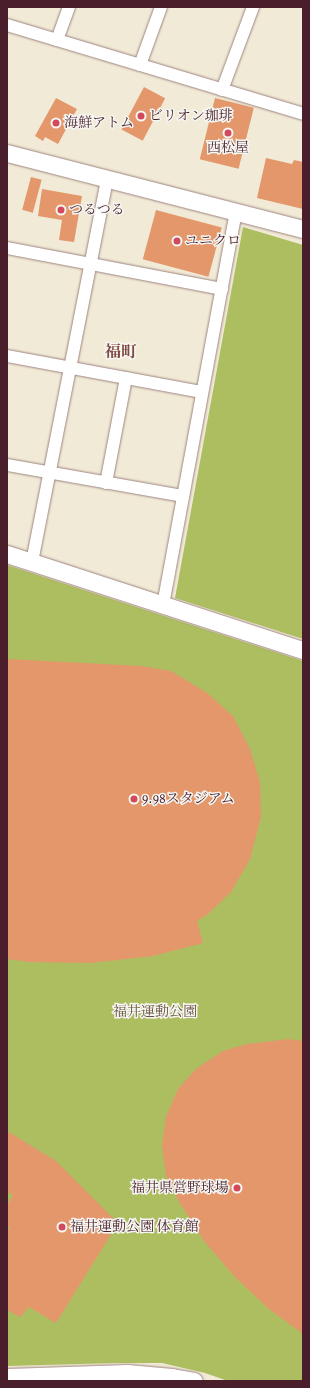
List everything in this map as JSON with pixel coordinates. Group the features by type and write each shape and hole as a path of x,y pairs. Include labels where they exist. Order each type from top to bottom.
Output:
{"street":[{"path":"57,40 69,7"},
{"path":"140,65 161,7"},
{"path":"222,90 253,7"},
{"path":"7,25 303,114"},
{"path":"7,153 303,229"},
{"path":"32,562 106,178"},
{"path":"163,605 236,211"},
{"path":"7,248 89,262 222,289"},
{"path":"7,356 202,392"},
{"path":"106,483 126,378"},
{"path":"7,465 183,496"},
{"path":"7,554 303,650"},
{"path":"7,1378 128,1373 172,1377 194,1381"}],"green space":[{"path":"243,227 303,245 303,639 175,598"},
{"name":"福井運動公園","path":"7,565 303,661 303,1381 228,1381 205,1373 162,1363 7,1366"}],"building":[{"path":"144,87 165,98 143,141 121,129"},
{"path":"56,98 77,109 58,144 45,137 43,141 35,136"},
{"path":"215,98 254,108 239,169 200,159"},
{"path":"266,158 292,164 294,160 303,162 303,209 257,198"},
{"path":"31,177 42,180 33,213 22,210"},
{"path":"42,189 82,196 74,242 59,240 62,220 38,216"},
{"path":"156,210 222,228 208,277 143,259"},
{"name":"9.98スタジアム","path":"7,659 141,666 171,671 207,693 233,716 250,749 260,782 261,817 250,859 231,892 208,914 197,921 203,943 153,956 91,963 30,962 7,959"},
{"name":"福井県営野球場","path":"288,1039 303,1041 303,1334 269,1309 235,1277 204,1241 178,1200 166,1176 162,1146 166,1117 178,1089 196,1069 223,1051 247,1044"},
{"name":"福井運動公園 体育館","path":"7,1131 56,1161 118,1223 56,1323 29,1307 20,1317 7,1310 7,1233 10,1227 7,1226 7,1206 13,1195 7,1192"}],"place":[{"name":"ビリオン珈琲","path":"141,116"},
{"name":"海鮮アトム","path":"56,123"},
{"name":"西松屋","path":"228,133"},
{"name":"つるつる","path":"61,210"},
{"name":"ユニクロ","path":"177,241"},
{"name":"9.98スタジアム","path":"134,799"},
{"name":"福井県営野球場","path":"237,1188"},
{"name":"福井運動公園 体育館","path":"62,1227"}],"district":[{"name":"福町","path":"121,352"}]}
